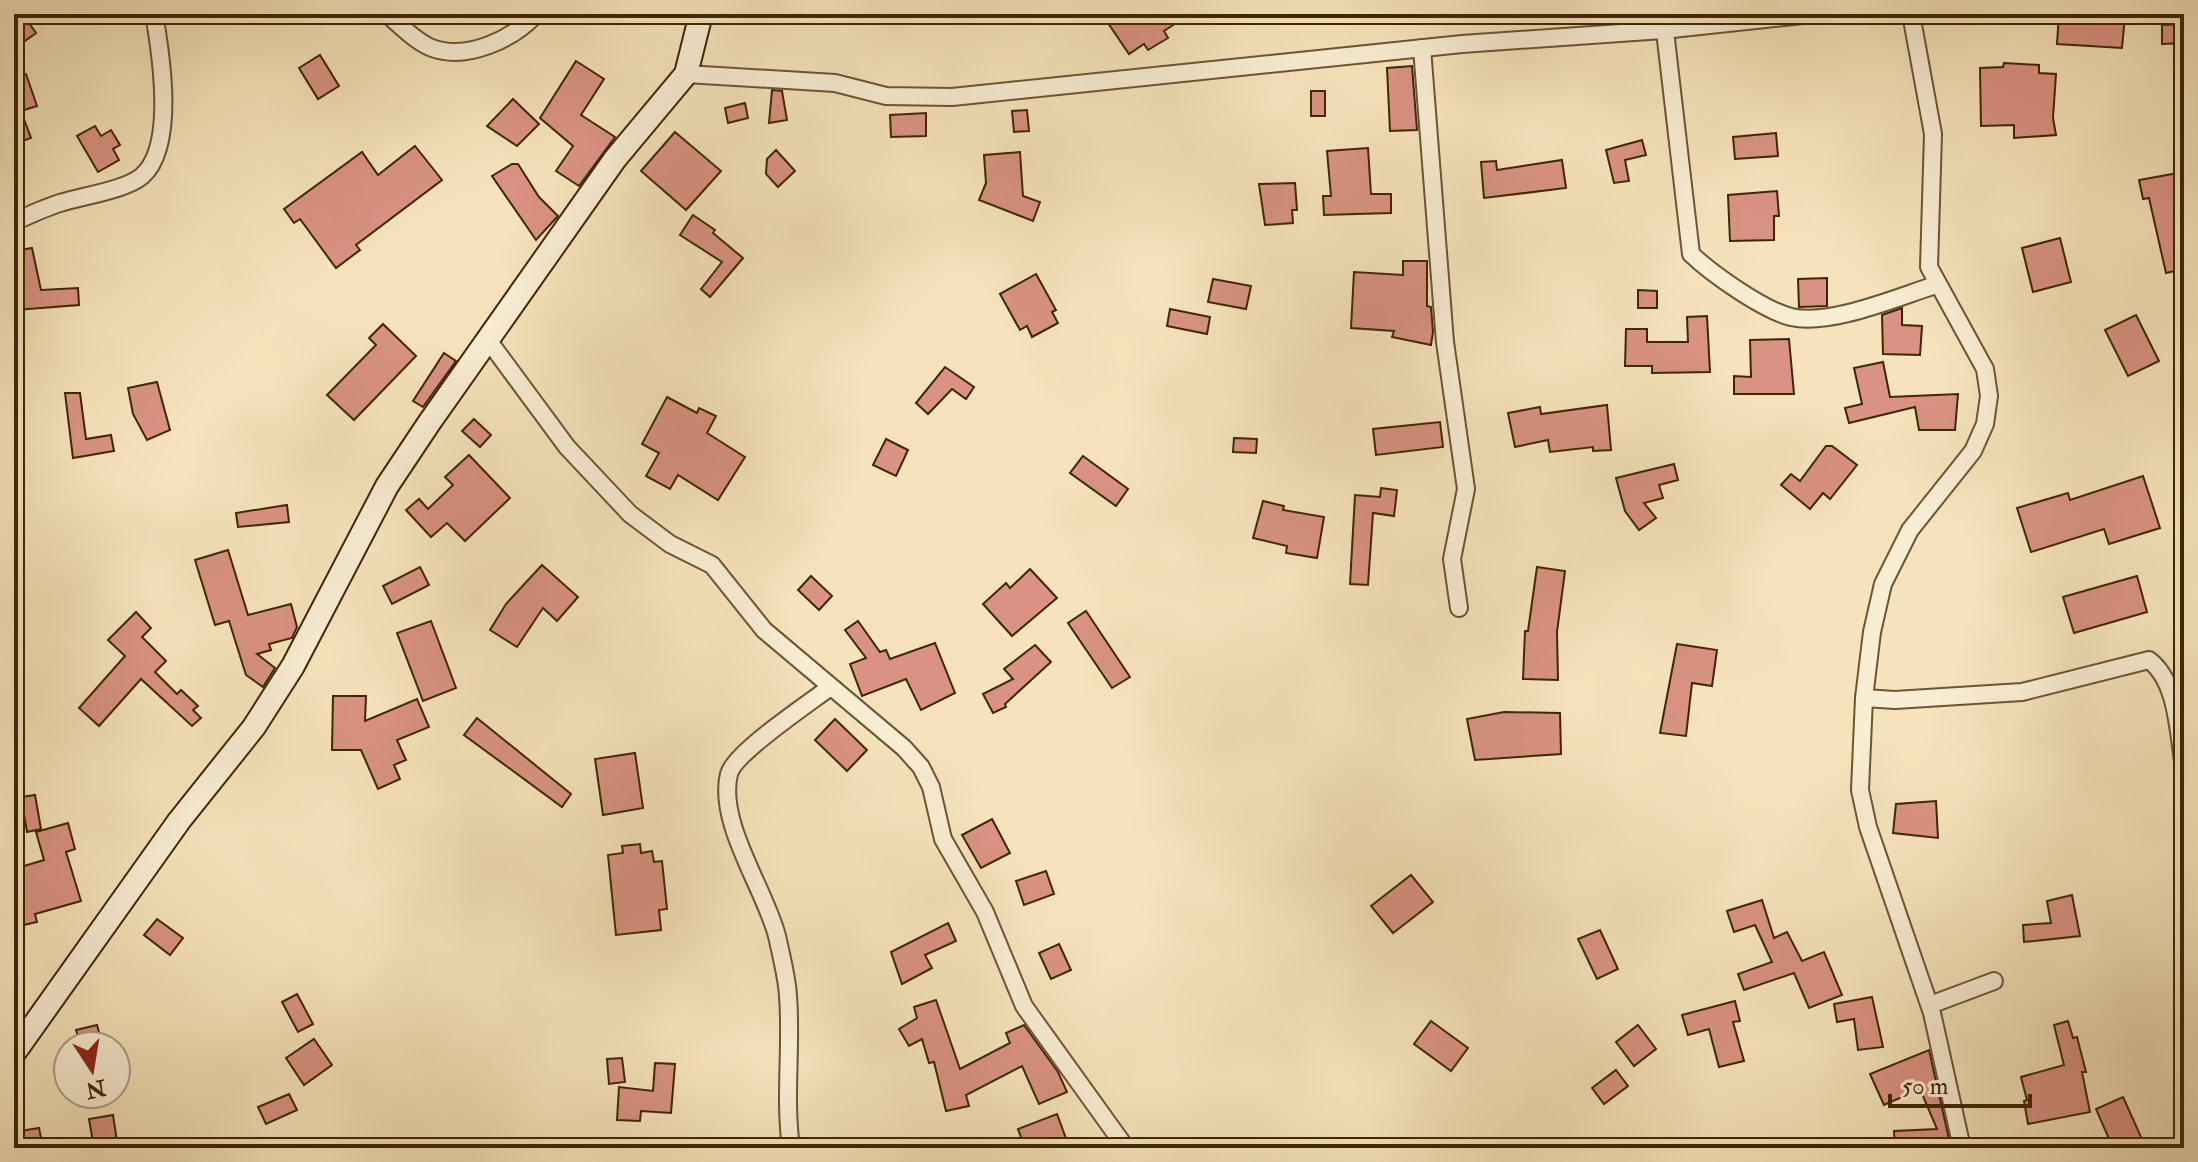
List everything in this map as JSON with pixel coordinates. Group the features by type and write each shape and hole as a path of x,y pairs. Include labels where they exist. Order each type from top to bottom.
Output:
{"street":[{"path":"14,222 56,204 132,183 154,161 160,142 162,60 154,14"},
{"path":"387,14 431,48 457,52 488,45 512,34 536,14"},
{"path":"14,1053 179,821 254,727 300,652 387,486 615,159 686,74 701,14"},
{"path":"686,74 835,83 886,96 952,97 1663,22 1812,14"},
{"path":"1911,14 1933,134 1929,267 1936,285 1967,331 1985,369 1989,396 1985,424 1973,451 1910,530 1883,584 1872,632 1864,698 1860,790 1868,827 1930,1005 1945,1061 1962,1148"},
{"path":"1663,22 1691,254 1719,280 1791,317 1834,316 1936,285"},
{"path":"1422,48 1445,342 1466,489 1452,559 1459,608"},
{"path":"488,340 567,447 630,514 670,544 712,565 764,630 829,688 904,748 921,767 931,787 943,839 985,912 1024,1006 1126,1148"},
{"path":"1864,698 1895,700 2022,692 2149,660 2162,669 2168,686 2184,767"},
{"path":"791,1148 786,1114 788,995 776,933 739,840 728,801 729,773 739,755 829,688"},
{"path":"1930,1005 1994,981"}],"building":[{"path":"1115,14 1190,14 1164,31 1168,38 1148,50 1144,44 1129,54 1106,20"},
{"path":"2059,14 2125,16 2122,48 2057,44"},
{"path":"24,16 36,33 14,49 14,23"},
{"path":"2184,24 2184,43 2162,44 2162,25"},
{"path":"320,55 339,86 318,99 299,68"},
{"path":"576,61 604,79 581,115 615,137 579,186 556,171 573,146 540,118"},
{"path":"2004,63 2039,65 2039,73 2056,74 2053,118 2056,135 2014,138 2014,125 1981,126 1980,68 2003,67"},
{"path":"1412,66 1417,130 1390,131 1387,68"},
{"path":"26,74 37,106 21,111 31,138 14,144 14,79"},
{"path":"772,90 782,91 787,120 769,123"},
{"path":"1311,91 1325,91 1325,116 1311,116"},
{"path":"513,99 539,124 517,146 487,126"},
{"path":"745,103 748,118 728,123 725,108"},
{"path":"1027,110 1029,131 1014,132 1012,111"},
{"path":"926,113 926,136 891,137 890,115"},
{"path":"95,126 101,136 111,130 120,145 113,149 119,160 98,172 77,136"},
{"path":"675,132 721,171 686,210 641,171"},
{"path":"1776,133 1778,156 1735,159 1733,137"},
{"path":"1642,140 1646,155 1625,160 1629,181 1614,183 1606,150"},
{"path":"415,146 442,180 356,245 360,250 336,268 300,219 294,223 284,209 362,152 378,175"},
{"path":"1368,148 1371,194 1391,194 1391,213 1324,215 1323,196 1331,196 1327,151"},
{"path":"776,150 795,171 778,187 766,174 767,159"},
{"path":"1020,152 1023,196 1040,202 1033,221 979,200 986,183 984,155"},
{"path":"1562,160 1566,188 1484,198 1481,162 1496,161 1497,170"},
{"path":"512,164 518,164 539,197 558,216 536,240 492,176"},
{"path":"2178,173 2184,205 2184,269 2166,273 2149,198 2143,199 2139,180"},
{"path":"1295,183 1297,210 1292,210 1293,223 1265,225 1259,184"},
{"path":"1777,191 1779,216 1774,216 1774,240 1730,241 1728,195"},
{"path":"693,215 715,230 713,233 743,258 710,297 701,289 722,262 680,235"},
{"path":"2060,238 2071,282 2033,292 2022,248"},
{"path":"32,248 41,290 78,288 79,305 16,310 14,291 23,290 15,251"},
{"path":"1403,261 1427,261 1427,306 1431,307 1433,332 1431,345 1392,337 1394,331 1351,328 1354,272 1403,275"},
{"path":"1036,274 1056,310 1052,312 1058,323 1032,337 1027,326 1020,330 1000,294"},
{"path":"1827,278 1827,306 1799,307 1798,279"},
{"path":"1213,279 1251,286 1246,309 1208,302"},
{"path":"1638,290 1657,291 1657,308 1638,308"},
{"path":"1902,308 1902,325 1922,326 1920,355 1883,354 1882,315"},
{"path":"1170,309 1210,317 1207,334 1167,326"},
{"path":"2136,315 2159,361 2128,376 2105,330"},
{"path":"1707,316 1710,372 1652,373 1652,366 1625,366 1626,329 1647,329 1647,342 1688,342 1687,317"},
{"path":"383,324 416,356 354,420 327,395 376,345 369,338"},
{"path":"1789,339 1794,394 1734,394 1734,376 1751,377 1750,340"},
{"path":"444,353 456,361 423,407 413,401"},
{"path":"1883,362 1890,397 1958,394 1955,430 1919,430 1915,407 1849,423 1845,408 1862,404 1854,368"},
{"path":"945,367 974,387 966,399 952,389 928,414 916,403"},
{"path":"157,382 170,430 147,440 133,414 128,388"},
{"path":"65,393 80,393 86,439 111,435 114,451 73,458"},
{"path":"667,397 697,413 699,408 716,416 707,433 745,457 718,500 678,475 670,489 646,476 659,453 642,444"},
{"path":"1607,405 1611,450 1593,451 1593,447 1550,452 1548,440 1515,447 1508,413 1540,407 1541,414"},
{"path":"474,419 491,435 480,447 462,431"},
{"path":"1440,422 1443,447 1376,455 1373,429"},
{"path":"1234,438 1257,439 1256,453 1233,452"},
{"path":"886,439 908,450 896,476 873,465"},
{"path":"1826,446 1832,446 1857,465 1830,499 1823,493 1810,509 1781,485 1791,474 1800,481"},
{"path":"469,455 510,498 465,541 447,523 431,537 406,510 419,499 428,509 453,485 445,477"},
{"path":"1083,456 1128,489 1116,506 1070,473"},
{"path":"1674,464 1678,480 1659,485 1663,498 1644,503 1656,518 1639,530 1625,511 1616,478"},
{"path":"2143,476 2160,528 2109,544 2104,529 2031,552 2017,508 2068,493 2070,500"},
{"path":"1381,488 1397,490 1394,516 1373,513 1368,585 1350,584 1355,495 1380,497"},
{"path":"1263,501 1284,506 1283,510 1324,517 1317,558 1286,553 1287,546 1253,538"},
{"path":"287,505 289,522 238,527 236,513"},
{"path":"228,550 248,615 291,604 297,627 292,638 269,644 271,650 257,654 275,668 263,687 246,675 229,621 215,625 195,560"},
{"path":"542,565 578,597 557,621 543,608 517,647 490,630 506,604"},
{"path":"420,567 429,585 392,604 383,586"},
{"path":"1537,567 1565,571 1557,632 1558,680 1523,679 1525,631 1528,631"},
{"path":"1030,569 1057,598 1012,636 983,604 1006,583 1010,588"},
{"path":"811,576 832,596 819,610 798,590"},
{"path":"2137,576 2147,612 2074,633 2063,597"},
{"path":"1086,611 1130,677 1112,688 1068,623"},
{"path":"136,612 151,628 142,637 166,661 155,672 177,694 181,690 198,706 193,710 201,718 192,726 141,679 99,726 79,708 125,656 108,640"},
{"path":"431,621 456,688 423,701 397,633"},
{"path":"858,621 880,652 886,650 890,659 935,643 955,693 921,710 906,679 862,696 850,664 866,658 845,630"},
{"path":"1677,644 1717,650 1712,686 1692,683 1686,736 1660,733"},
{"path":"1035,645 1051,662 1005,704 1006,707 993,713 983,694 1013,679 1004,669"},
{"path":"333,696 366,696 365,721 417,699 429,727 397,740 406,760 394,765 400,779 378,789 361,750 332,750"},
{"path":"1504,712 1560,713 1561,754 1475,760 1467,719"},
{"path":"477,718 571,794 562,807 464,735"},
{"path":"835,719 867,750 847,771 815,740"},
{"path":"635,753 643,808 603,815 595,759"},
{"path":"35,795 41,829 27,832 21,797"},
{"path":"1936,801 1938,838 1893,833 1896,804"},
{"path":"992,819 1010,853 981,868 962,835"},
{"path":"68,823 75,849 66,852 81,901 35,914 37,922 19,926 14,908 19,904 14,869 44,860 36,832"},
{"path":"640,844 641,853 652,851 654,862 662,861 667,909 659,910 661,930 616,935 608,855 623,853 622,846"},
{"path":"1046,871 1054,894 1024,905 1016,881"},
{"path":"1411,875 1433,902 1393,933 1371,906"},
{"path":"2072,895 2080,936 2024,942 2023,925 2051,923 2047,901"},
{"path":"1762,900 1774,938 1787,932 1802,961 1824,952 1842,995 1809,1008 1794,973 1744,990 1738,974 1772,962 1755,925 1734,932 1727,911"},
{"path":"157,919 183,938 170,955 144,935"},
{"path":"948,923 956,941 925,955 932,968 902,984 891,952"},
{"path":"1600,930 1618,969 1597,979 1578,939"},
{"path":"1059,944 1071,970 1051,979 1039,953"},
{"path":"297,994 313,1024 298,1032 282,1002"},
{"path":"1872,997 1883,1047 1858,1050 1854,1019 1837,1022 1834,1004"},
{"path":"936,1000 960,1069 1010,1043 1006,1033 1024,1025 1058,1072 1067,1092 1039,1104 1022,1066 966,1095 969,1106 946,1111 934,1062 929,1063 922,1039 909,1046 899,1029 917,1018 914,1007"},
{"path":"1735,1001 1740,1021 1733,1022 1744,1061 1719,1067 1709,1029 1688,1035 1682,1015"},
{"path":"1431,1021 1468,1048 1451,1071 1414,1044"},
{"path":"2068,1021 2073,1038 2077,1037 2086,1072 2082,1072 2090,1112 2028,1124 2024,1101 2027,1100 2021,1077 2064,1065 2054,1025"},
{"path":"97,1025 98,1030 76,1030"},
{"path":"1638,1025 1656,1049 1634,1066 1616,1042"},
{"path":"314,1039 332,1065 304,1085 286,1058"},
{"path":"1929,1050 1951,1148 1895,1148 1894,1131 1937,1129 1920,1089 1884,1105 1870,1074"},
{"path":"622,1058 625,1082 609,1084 607,1059"},
{"path":"655,1063 675,1064 671,1113 641,1111 640,1121 617,1120 619,1087 653,1091"},
{"path":"1616,1070 1628,1086 1604,1104 1592,1088"},
{"path":"289,1094 297,1110 266,1124 258,1107"},
{"path":"2123,1097 2146,1148 2113,1148 2096,1109"},
{"path":"1057,1114 1068,1144 1057,1148 1025,1148 1018,1129"},
{"path":"113,1115 118,1148 94,1148 89,1119"},
{"path":"39,1128 43,1148 14,1148 14,1132"}]}
